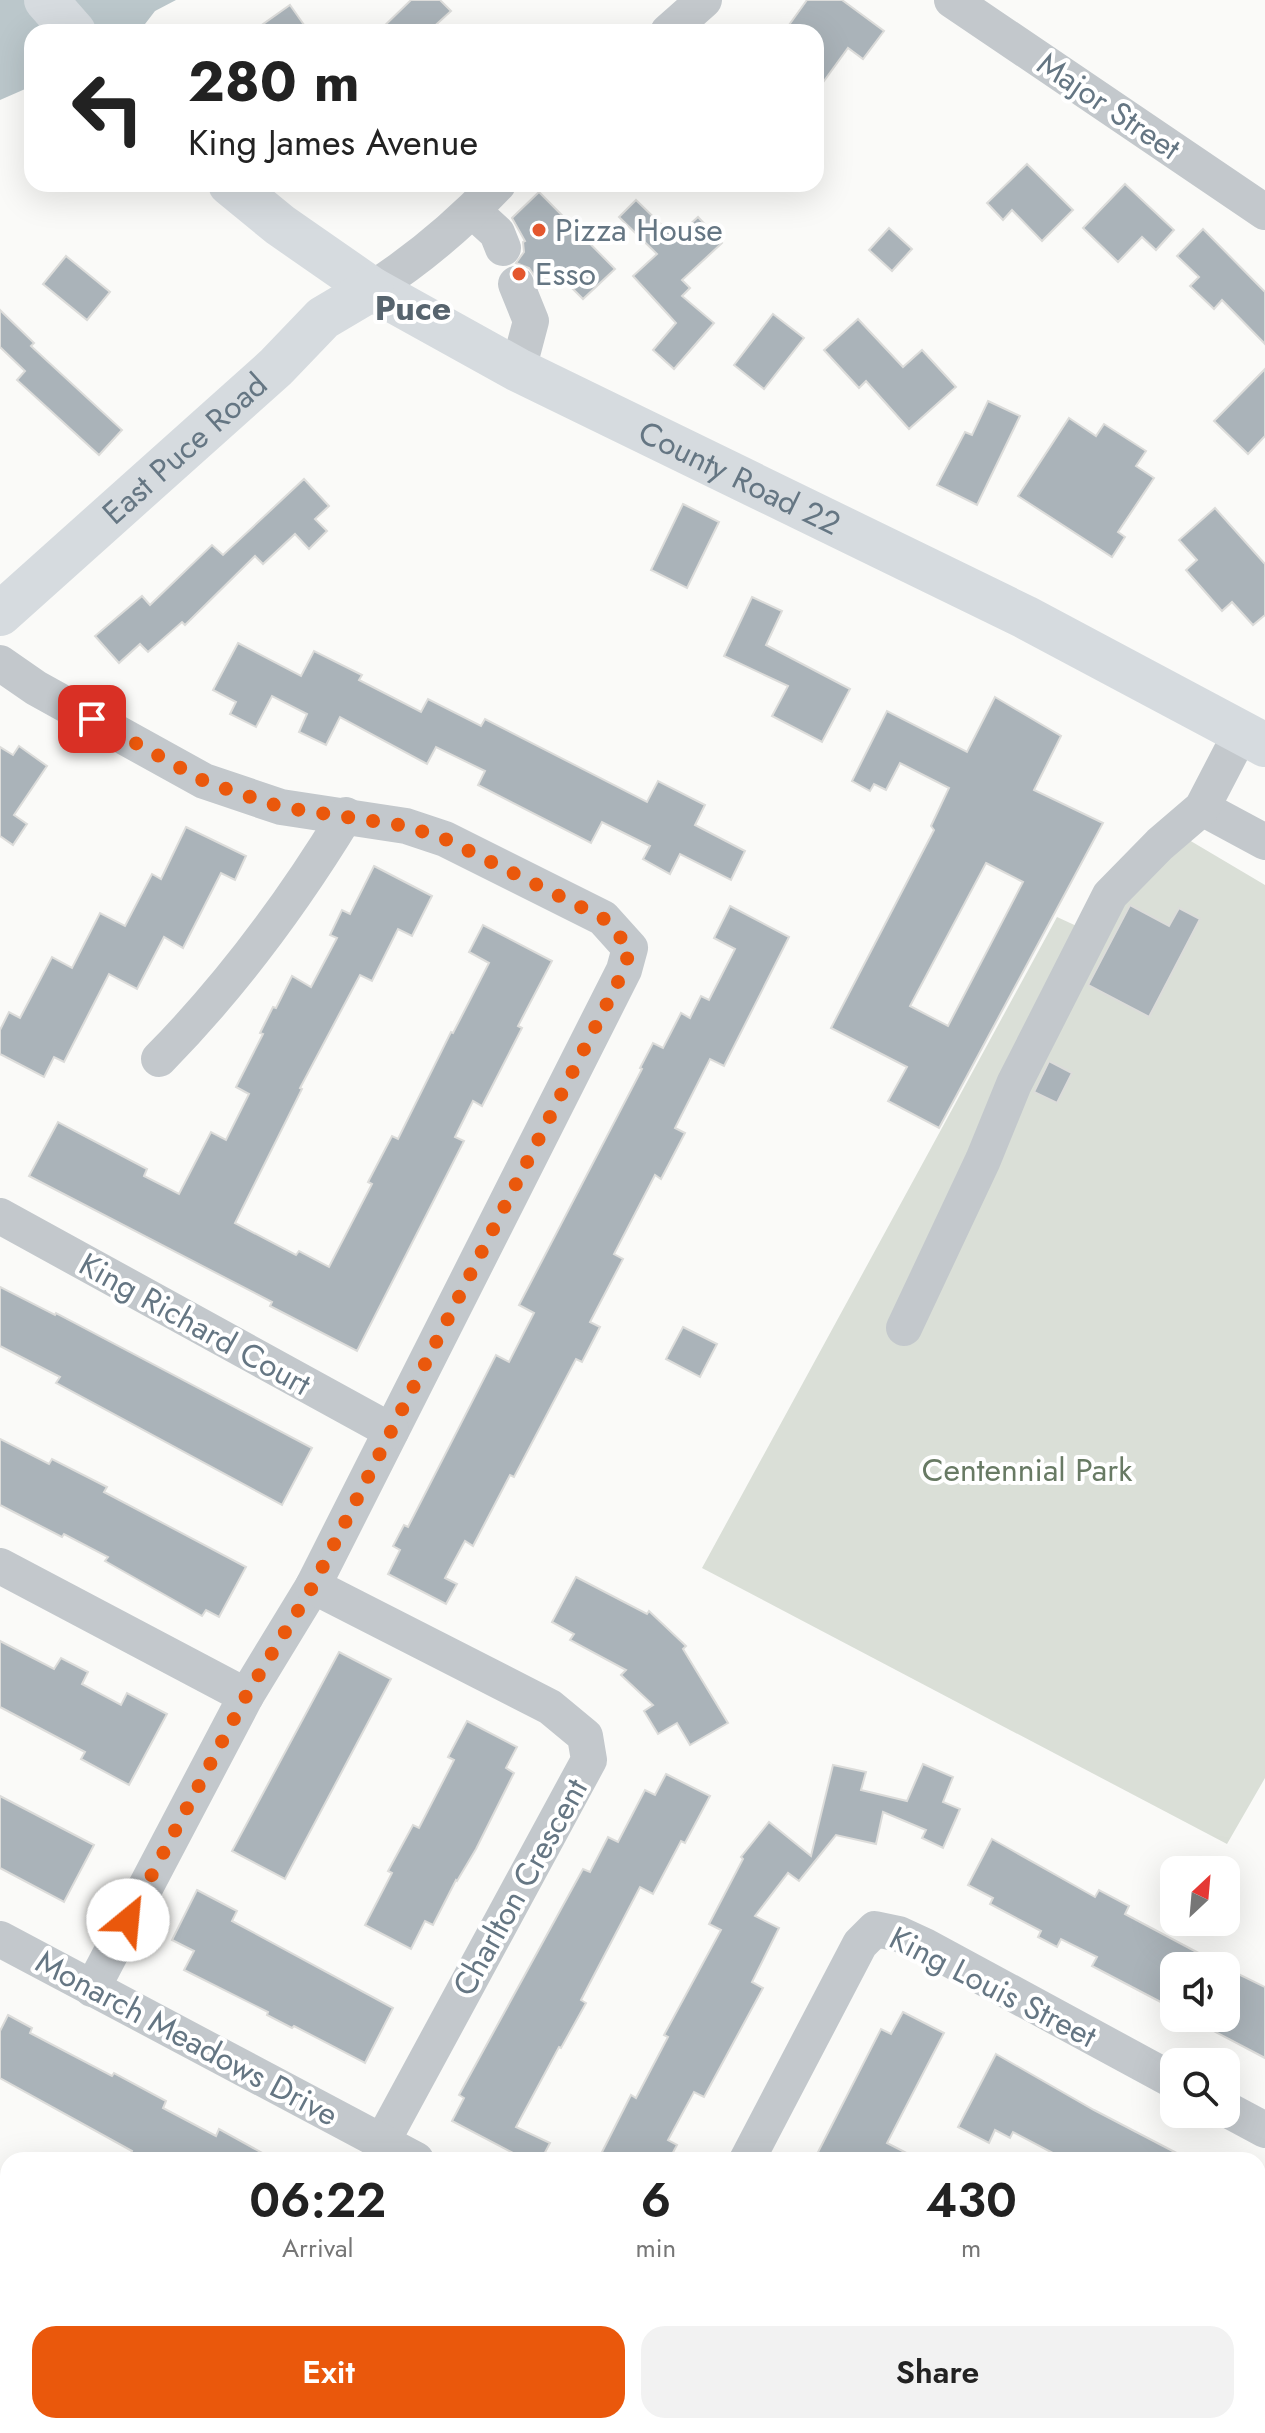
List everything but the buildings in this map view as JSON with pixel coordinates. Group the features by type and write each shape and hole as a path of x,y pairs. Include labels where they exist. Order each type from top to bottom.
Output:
{"main road":[{"path":"46,0 67,24"},
{"name":"County Road 22","path":"240,192 280,225 372,289 518,370 1025,617 1253,738"},
{"name":"East Puce Road","path":"0,614 276,367 323,318 372,289"}],"street":[{"path":"677,24 704,0"},
{"name":"Major Street","path":"952,0 1265,212"},
{"path":"372,289 411,264 491,192"},
{"path":"473,211 497,233 503,248"},
{"path":"516,284 531,321 518,370"},
{"path":"0,663 36,688 204,781 281,807 406,826 445,839 603,918 630,948 624,970 313,1586 246,1696 92,1989"},
{"path":"904,1328 983,1160 1014,1084 1110,895 1160,844 1202,808 1253,738"},
{"path":"1202,808 1265,842"},
{"path":"159,1059 195,1022 299,890 346,815"},
{"name":"King Richard Court","path":"0,1216 391,1431"},
{"path":"0,1566 246,1696"},
{"name":"Charlton Crescent","path":"313,1586 550,1707 585,1736 589,1760 382,2142"},
{"name":"King Louis Street","path":"751,2152 860,1944 875,1929 899,1934 925,1946 1160,2073"},
{"name":"Monarch Meadows Drive","path":"0,1939 401,2152"},
{"path":"1240,2117 1265,2130"}],"green space":[{"name":"Centennial Park","path":"1162,824 1265,885 1265,1778 1227,1844 702,1568 1057,917 1094,934"}],"shaded area":[{"path":"0,0 176,0 155,11 145,24 24,24 24,90 0,100"}],"place":[{"name":"Pizza House","path":"539,230"},
{"name":"Esso","path":"519,274"}],"district":[{"name":"Puce","path":"413,308"}],"route":[{"path":"92,719 204,781 229,790 281,807 406,826 445,839 603,918 630,948 624,970 313,1586 246,1696 128,1920"}]}
